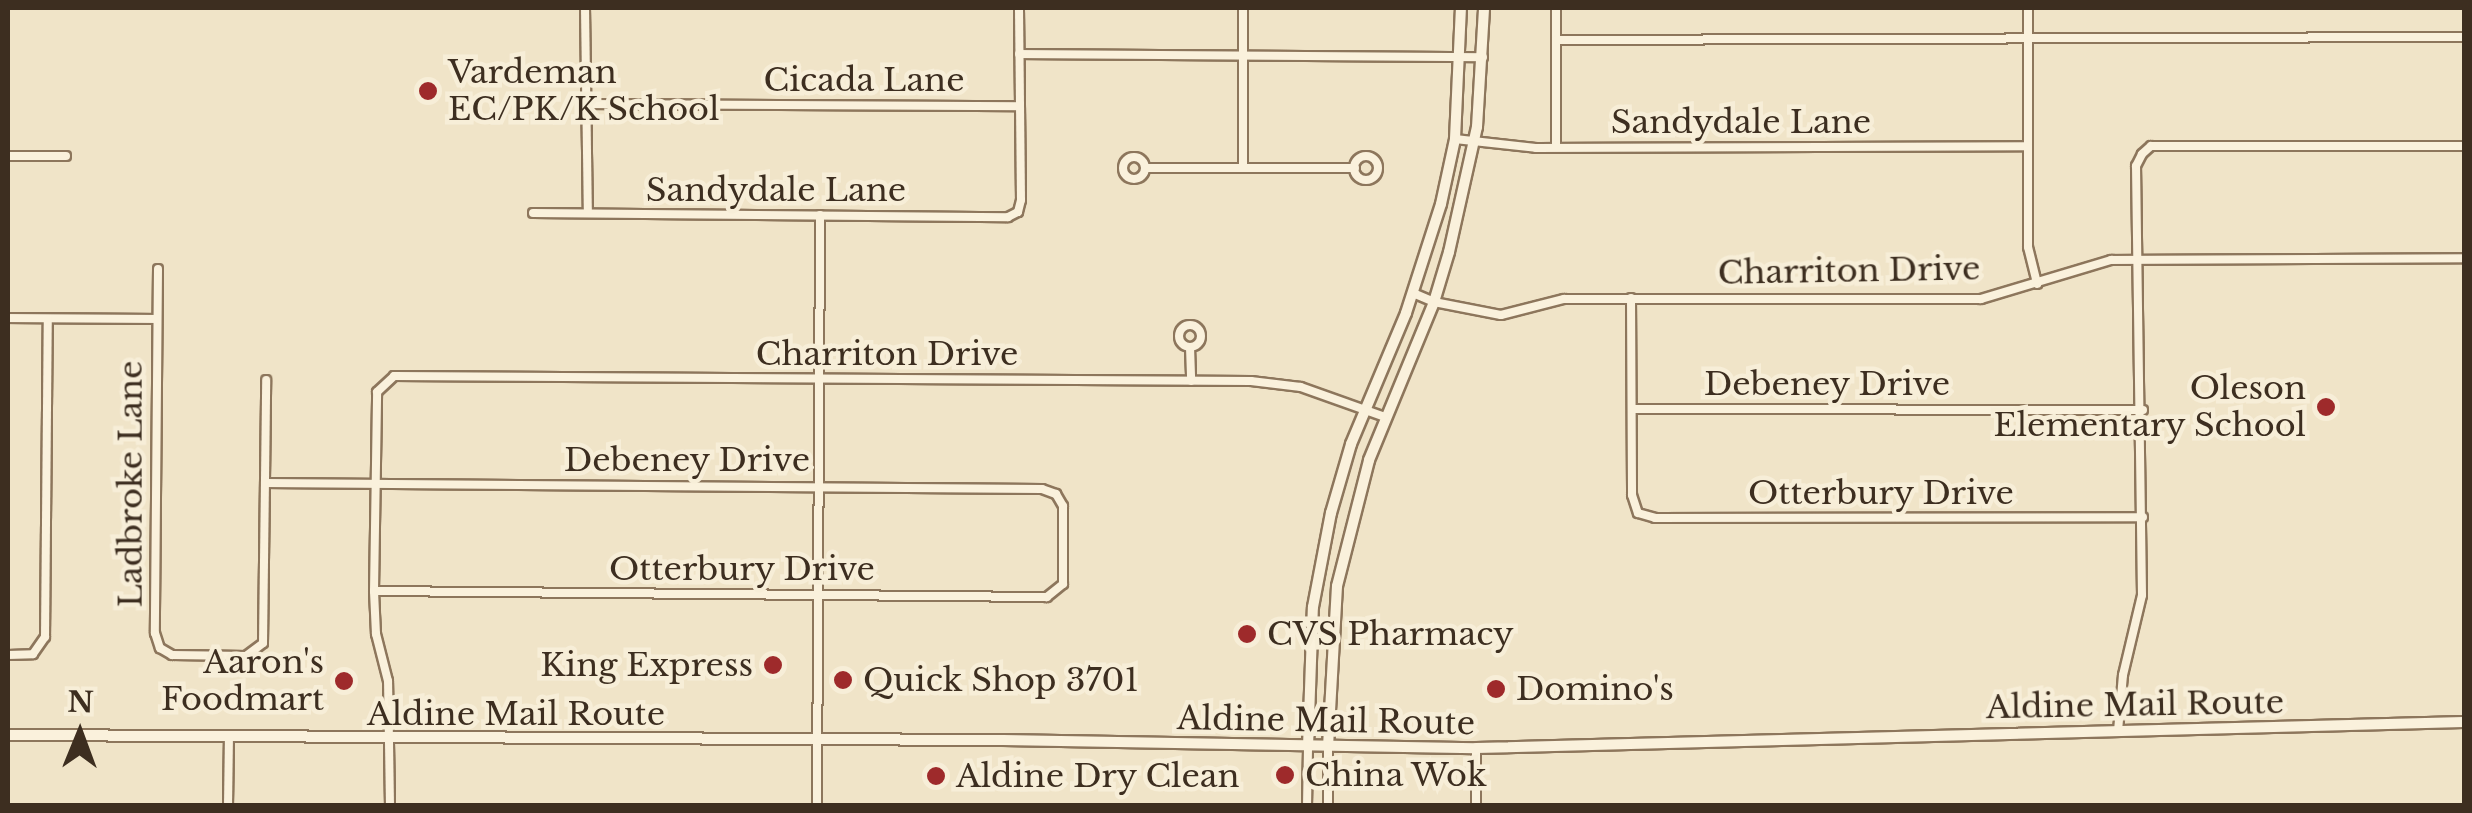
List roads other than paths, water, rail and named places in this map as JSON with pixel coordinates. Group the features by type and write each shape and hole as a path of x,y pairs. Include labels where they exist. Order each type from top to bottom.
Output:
{"main road":[{"path":"1308,747 1308,658 1318,577 1333,503 1365,409 1413,293 1455,139 1461,8"},
{"path":"1328,747 1338,582 1369,460 1434,302 1474,142 1484,56 1484,8"},
{"path":"1318,577 1338,582"},
{"name":"Aldine Mail Route","path":"8,735 1476,748 2464,722"}],"street":[{"path":"585,8 588,213"},
{"path":"1019,8 1020,106"},
{"path":"1243,8 1243,168"},
{"path":"1556,8 1556,147"},
{"path":"2028,8 2028,247 2038,284"},
{"path":"1556,40 2464,37"},
{"path":"1019,54 1484,56"},
{"name":"Cicada Lane","path":"587,104 1020,106"},
{"name":"Sandydale Lane","path":"534,213 1008,217 1018,212 1020,106"},
{"name":"Sandydale Lane","path":"1455,139 1556,147 2028,146"},
{"path":"2118,730 2122,675 2142,595 2143,410 2136,166 2142,154 2151,146 2464,146"},
{"path":"8,156 66,156"},
{"path":"1146,168 1355,168"},
{"path":"817,806 820,215"},
{"name":"Charriton Drive","path":"1413,293 1434,302 1501,316 1564,300 1980,298 2038,284 2088,264 2137,260 2464,258"},
{"name":"Ladbroke Lane","path":"158,269 155,632 166,652 246,656 263,643 265,482"},
{"path":"1631,298 1632,408"},
{"path":"8,318 157,319"},
{"path":"8,655 33,654 45,638 48,318"},
{"path":"1190,347 1191,381"},
{"name":"Charriton Drive","path":"376,483 377,392 385,380 405,376 1278,383 1385,417"},
{"path":"265,482 266,380"},
{"name":"Debeney Drive","path":"1632,408 2143,410"},
{"name":"Otterbury Drive","path":"1632,408 1632,495 1638,513 1655,518 2143,517"},
{"name":"Debeney Drive","path":"265,482 1050,490 1063,506 1064,543"},
{"path":"376,483 374,592 376,634 388,681 390,806"},
{"name":"Otterbury Drive","path":"374,592 1047,597 1063,584 1064,543"},
{"path":"228,806 229,736"},
{"path":"1307,806 1308,747"},
{"path":"1328,747 1328,806"},
{"path":"1476,748 1476,806"}],"place":[{"name":"Vardeman EC/PK/K School","path":"428,91"},
{"name":"Oleson Elementary School","path":"2326,407"},
{"name":"CVS Pharmacy","path":"1247,634"},
{"name":"King Express","path":"773,665"},
{"name":"Quick Shop 3701","path":"843,680"},
{"name":"Aaron's Foodmart","path":"344,681"},
{"name":"Domino's","path":"1496,689"},
{"name":"China Wok","path":"1285,775"},
{"name":"Aldine Dry Clean","path":"936,776"}]}
